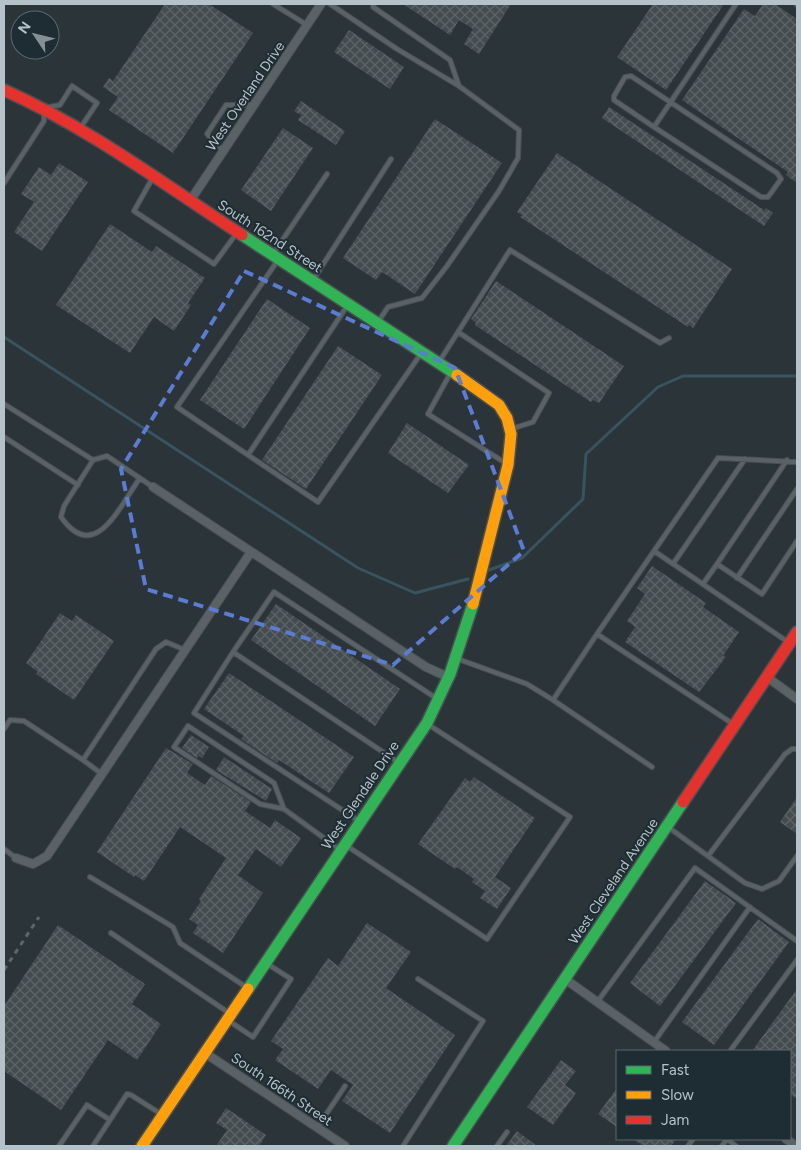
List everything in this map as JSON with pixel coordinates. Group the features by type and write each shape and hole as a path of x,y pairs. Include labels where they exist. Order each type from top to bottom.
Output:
{"street":[{"name":"West Overland Drive","path":"190,201 321,4"},
{"name":"South 162nd Street","path":"4,90 44,108 79,129 451,372 495,402 509,425"},
{"name":"West Glendale Drive","path":"142,1146 427,723 440,700 450,678 456,658 507,464 509,425"},
{"path":"153,487 426,667 450,678"},
{"path":"16,858 27,864 42,861 251,552"},
{"name":"West Cleveland Avenue","path":"452,1146 797,632"},
{"path":"767,677 797,699"},
{"path":"565,979 665,1050"},
{"name":"South 166th Street","path":"205,1053 317,1128 336,1144 344,1146"}],"lane":[{"path":"273,4 307,25"},
{"path":"330,4 397,49 459,86 519,130 518,158 494,198 422,298 388,307 377,324"},
{"path":"374,4 373,8 450,60 459,86"},
{"path":"654,127 736,4"},
{"path":"631,76 776,173 780,180 768,197 761,197 654,127 614,100 614,96 625,78 631,76"},
{"path":"4,184 44,121 44,108 60,105 72,86 97,103 79,129"},
{"path":"223,151 207,134 226,104 254,105"},
{"path":"312,282 391,159"},
{"path":"327,174 275,258 177,407 318,502 421,353"},
{"path":"153,177 134,211 214,264 237,233"},
{"path":"438,364 510,250 660,343 669,338"},
{"path":"248,456 348,305"},
{"path":"458,332 549,393 533,422 509,425"},
{"path":"451,372 428,414 507,464"},
{"path":"4,404 93,460"},
{"path":"4,436 78,485"},
{"path":"140,478 102,530 93,536 82,537 69,528 61,517 64,506 93,460 107,456 140,478 153,487"},
{"path":"553,700 718,458 797,462"},
{"path":"673,564 745,459"},
{"path":"703,584 787,460"},
{"path":"737,578 797,489"},
{"path":"717,564 762,594 797,541"},
{"path":"654,551 790,644"},
{"path":"360,822 194,713 233,652 274,592 440,700"},
{"path":"597,634 735,725"},
{"path":"83,760 156,649 166,642 185,650"},
{"path":"233,652 400,763"},
{"path":"456,658 526,684 652,767"},
{"path":"4,729 10,720 24,721 102,774"},
{"path":"284,809 274,783 188,726 174,747 260,804 284,809 487,938 570,817 427,723"},
{"path":"708,856 785,754 792,749 797,749"},
{"path":"667,826 745,883 762,889 779,881 797,856"},
{"path":"4,849 16,858"},
{"path":"598,1001 695,868 797,941"},
{"path":"90,877 172,927 180,943 248,988"},
{"path":"654,1042 750,907"},
{"path":"111,933 229,1017 253,1037 291,979 266,962"},
{"path":"731,1050 797,960"},
{"path":"403,1146 483,1021 418,979"},
{"path":"317,1128 345,1086"},
{"path":"93,1146 127,1094 163,1115"},
{"path":"59,1146 87,1104 110,1120"},
{"path":"497,1146 507,1132"}],"highlighted area":[{"path":"244,271 455,368 524,551 393,665 146,589 121,469"}],"building":[{"path":"165,4 209,4 253,33 173,153 109,110 118,97 103,87 109,78 113,81"},
{"path":"403,4 511,4 479,54 464,44 473,29 459,20 450,35"},
{"path":"653,4 724,4 666,90 617,57"},
{"path":"763,4 775,4 797,19 797,183 786,175 788,172 682,100 744,9 755,16"},
{"path":"349,30 404,67 390,89 334,52"},
{"path":"301,101 345,131 336,145 298,120 301,115 294,111"},
{"path":"609,107 764,210 766,208 773,213 764,226 602,118"},
{"path":"435,119 502,163 415,294 382,272 376,280 343,258"},
{"path":"283,128 313,148 271,211 241,190"},
{"path":"557,153 732,269 693,328 689,325 688,327 520,217 522,215 517,212"},
{"path":"59,163 88,182 42,251 14,232 34,202 21,194 39,167 51,175"},
{"path":"110,224 152,252 156,246 205,278 188,303 191,305 174,331 154,317 130,353 56,305"},
{"path":"496,281 624,366 599,403 593,400 591,402 475,325 476,323 471,319"},
{"path":"267,299 310,328 244,429 200,400"},
{"path":"338,346 382,375 306,489 262,460"},
{"path":"407,423 469,465 448,493 388,453"},
{"path":"652,566 706,603 703,607 739,632 723,656 726,657 699,692 625,642 635,627 627,621 645,594 637,588"},
{"path":"276,604 400,689 375,726 251,640"},
{"path":"60,613 72,621 76,615 114,641 74,700 36,674 38,672 26,663"},
{"path":"229,673 354,757 329,793 279,760 277,763 241,739 244,736 204,709"},
{"path":"191,735 209,747 202,758 198,756 197,758 182,748"},
{"path":"166,748 193,764 187,773 205,785 211,776 251,802 245,811 270,828 275,820 301,838 281,867 256,849 238,875 263,893 223,953 193,933 198,925 189,919 201,901 199,899 226,858 180,827 144,881 135,875 134,877 97,852"},
{"path":"224,757 272,789 266,801 216,770"},
{"path":"474,777 535,818 495,877 511,888 497,909 480,898 485,891 472,882 474,879 457,867 455,869 418,844 465,778 470,782"},
{"path":"797,797 797,834 780,822"},
{"path":"705,881 736,903 660,1006 630,983"},
{"path":"758,919 789,942 714,1045 682,1022"},
{"path":"367,923 411,952 386,988 455,1035 390,1133 342,1101 353,1085 331,1070 318,1089 275,1060 283,1049 271,1041 328,958 338,966"},
{"path":"58,925 145,984 132,1004 161,1024 137,1060 108,1040 61,1110 4,1071 4,1006"},
{"path":"797,989 797,1099 791,1095 791,1050 753,1050"},
{"path":"561,1060 576,1071 565,1085 576,1093 553,1125 527,1107"},
{"path":"616,1089 616,1126 598,1114"},
{"path":"226,1108 266,1135 259,1146 216,1146 227,1130 216,1123"},
{"path":"517,1131 537,1146 506,1146"},
{"path":"634,1140 675,1140 671,1146 643,1146"}],"waterway":[{"path":"4,337 358,568 415,593 468,579"},
{"path":"489,570 522,558 583,499 586,454 658,387 683,376 797,376"}],"railway":[{"path":"4,970 39,917"}],"traffic: fast":[{"path":"242,235 457,375"},
{"path":"248,989 427,723 450,674 473,604"},
{"path":"453,1146 683,802"}],"traffic: slow":[{"path":"457,375 499,405 507,418 511,434 508,465 473,604"},
{"path":"142,1146 248,989"}],"traffic: jam":[{"path":"4,90 96,139 242,235"},
{"path":"683,802 797,632"}]}
